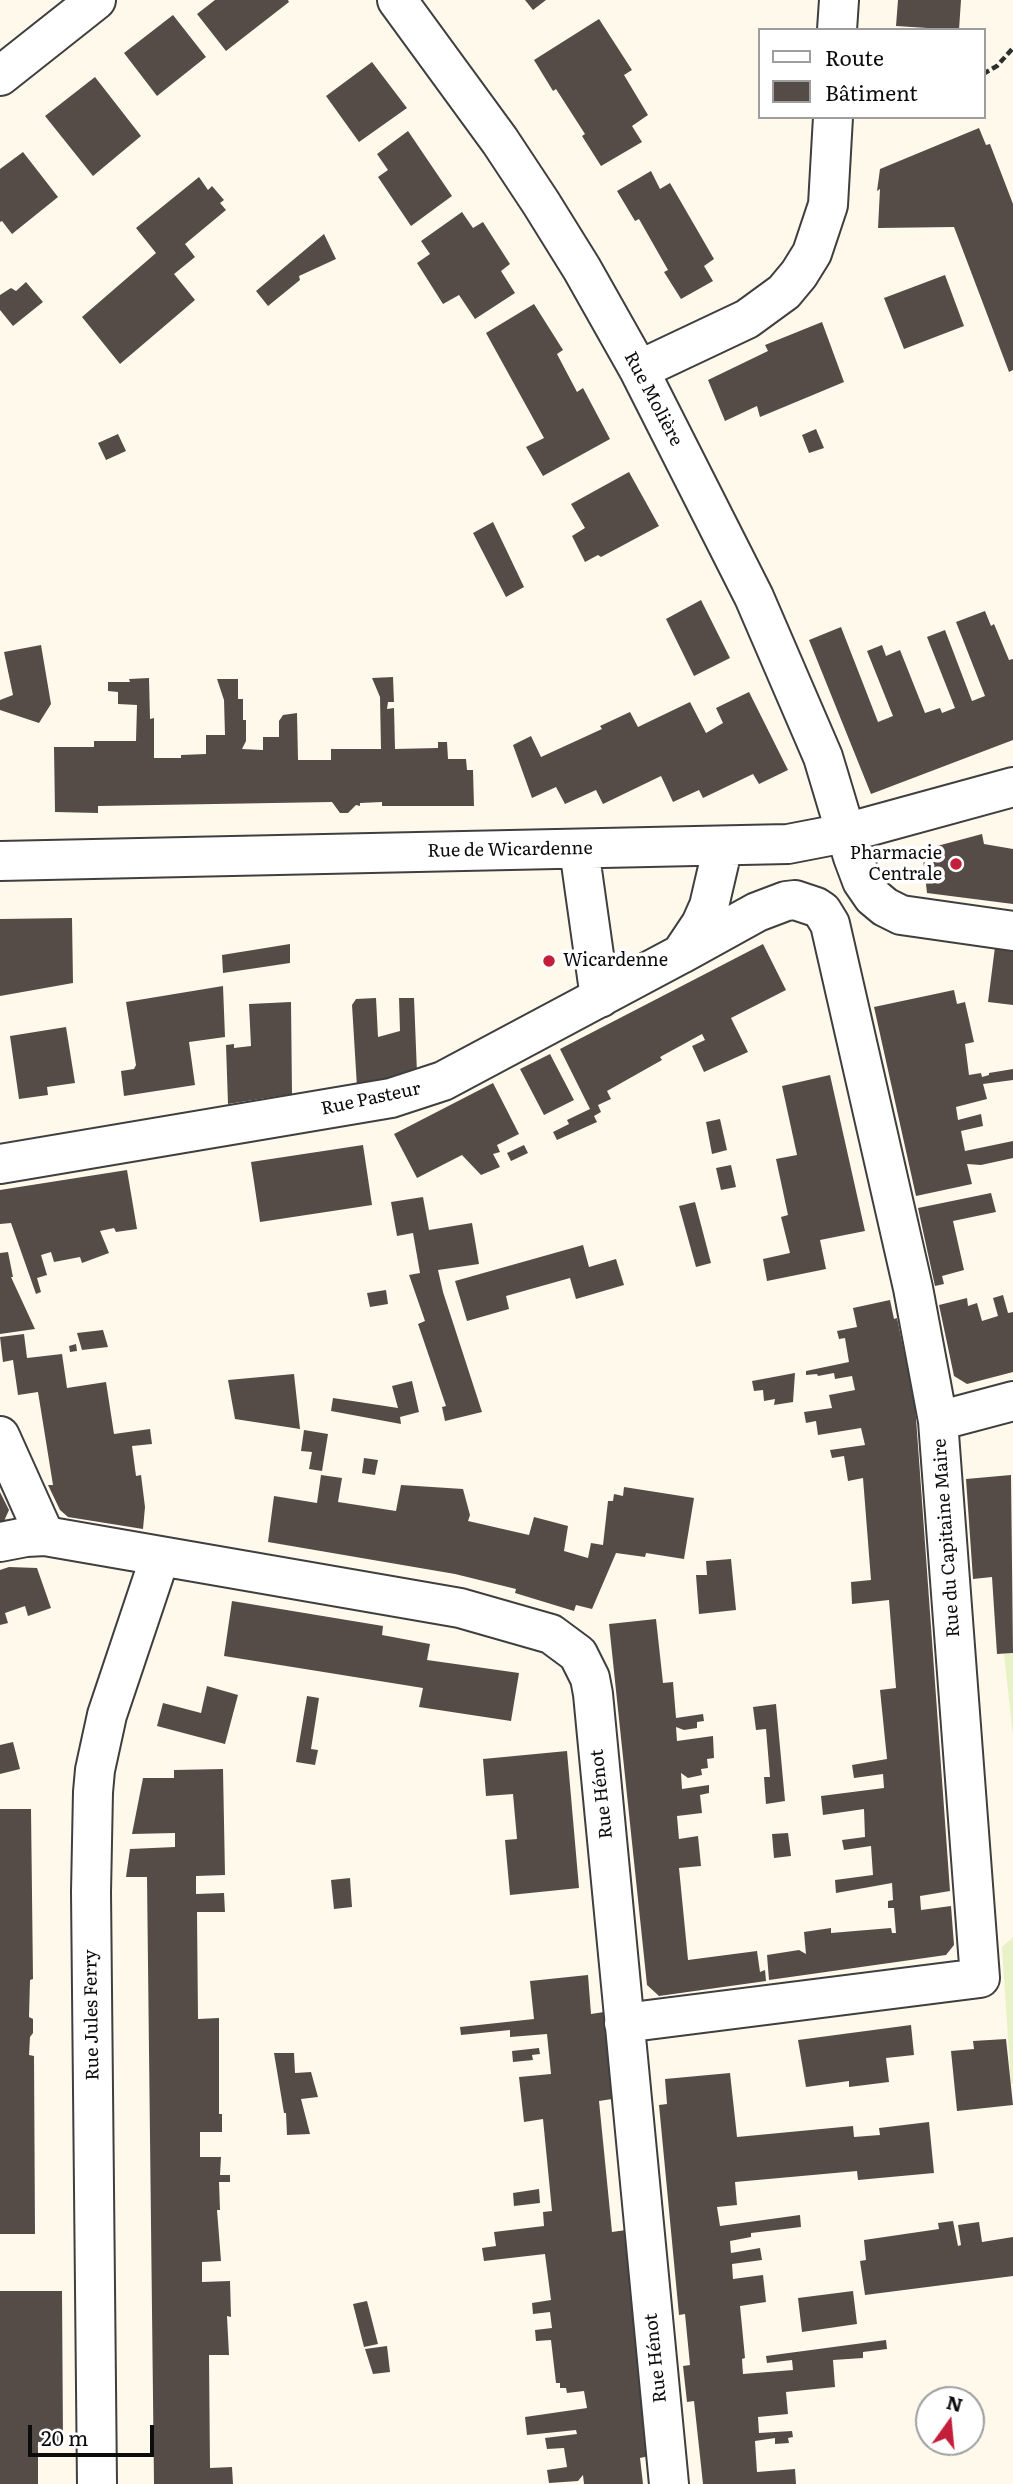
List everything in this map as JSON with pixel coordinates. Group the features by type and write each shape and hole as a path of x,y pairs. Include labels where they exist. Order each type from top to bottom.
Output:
{"street":[{"path":"0,76 96,0"},
{"name":"Rue Molière","path":"397,0 534,192 589,281 639,370 754,597 823,757 845,833"},
{"path":"837,28 839,0"},
{"path":"639,370 747,319 784,292 799,274 812,253 828,205 833,119"},
{"name":"Rue de Wicardenne","path":"0,861 788,845 845,833 1013,787"},
{"path":"845,833 862,881 873,897 885,907 915,918 1013,931"},
{"name":"Rue Pasteur","path":"0,1164 391,1098 443,1081 681,954 701,924 709,906 723,846"},
{"path":"579,849 600,998"},
{"name":"Rue du Capitaine Maire","path":"625,2023 980,1978 938,1421 913,1288 827,917 822,911 795,900 775,904 681,954"},
{"path":"938,1421 1013,1401"},
{"path":"0,1436 45,1536"},
{"name":"Rue Hénot","path":"0,1542 45,1536 460,1608 551,1634 579,1654 590,1678 593,1694 669,2484"},
{"name":"Rue Jules Ferry","path":"97,2484 91,1892 93,1792 107,1715 160,1556"}],"path":[{"path":"985,73 997,66 1013,48"}],"green space":[{"path":"1013,1653 1013,1737 1004,1654"},
{"path":"1013,1937 1013,2084 1011,2084 1002,1947"}],"building":[{"path":"215,0 289,2 226,51 197,14"},
{"path":"525,0 546,0 533,10"},
{"path":"898,0 961,0 959,28 896,26"},
{"path":"173,15 206,57 157,96 124,53"},
{"path":"599,19 632,70 624,75 648,115 632,126 642,142 601,166 582,136 585,134 534,60"},
{"path":"372,62 407,108 359,142 326,96"},
{"path":"95,77 141,136 93,176 45,116"},
{"path":"979,128 986,145 990,144 1013,204 1013,370 1009,372 954,227 878,228 880,189 877,191 880,169"},
{"path":"408,131 452,196 411,226 378,177 388,170 377,154"},
{"path":"23,152 58,197 12,234 2,221 0,222 0,169"},
{"path":"651,171 660,189 670,183 714,259 704,266 713,281 681,299 664,272 668,270 639,219 635,221 617,191"},
{"path":"199,177 208,190 212,186 224,200 220,203 226,210 185,244 195,257 174,274 195,300 120,364 82,317 156,253 136,228"},
{"path":"462,212 473,228 483,222 510,264 501,271 515,293 475,319 459,295 443,304 417,263 430,254 421,241"},
{"path":"324,234 336,259 299,276 300,280 268,306 256,291"},
{"path":"945,275 964,326 904,349 884,298"},
{"path":"26,282 43,302 13,326 0,310 0,295 11,288 16,291"},
{"path":"534,304 563,350 557,354 577,392 583,388 610,439 543,476 526,447 544,438 486,333"},
{"path":"822,322 844,382 760,417 757,406 725,421 708,380 768,351 765,345"},
{"path":"816,429 824,448 809,453 802,435"},
{"path":"118,434 126,451 106,460 98,443"},
{"path":"629,472 659,526 601,557 598,555 585,562 572,536 585,528 571,504"},
{"path":"493,522 524,587 506,597 473,533"},
{"path":"701,600 730,658 694,676 666,619"},
{"path":"985,611 991,626 994,624 1009,660 1013,659 1013,740 871,794 809,640 841,627 878,722 893,716 867,651 882,645 886,656 900,650 925,713 940,708 942,713 955,708 927,637 945,630 972,701 985,696 956,622"},
{"path":"41,645 51,704 39,723 0,710 0,700 13,695 4,652"},
{"path":"393,677 394,702 388,702 387,709 394,708 395,749 438,748 438,742 447,742 448,759 466,759 467,770 473,770 474,806 382,806 382,802 360,803 360,806 356,805 348,813 340,813 332,802 98,806 98,813 55,812 54,747 94,747 94,741 136,741 137,705 118,704 118,692 108,691 108,682 130,682 129,679 149,678 150,719 154,718 154,758 206,754 206,735 225,735 224,700 217,679 238,679 238,699 243,699 243,720 246,720 246,741 242,749 263,750 263,737 279,737 279,721 283,715 297,713 298,760 331,760 331,749 381,749 380,697 372,678"},
{"path":"749,692 788,770 759,784 753,774 703,798 699,790 673,802 661,776 603,804 596,790 565,804 556,787 532,798 513,745 531,736 541,757 602,729 600,726 630,712 638,727 690,702 706,733 723,723 716,708"},
{"path":"982,834 984,844 1013,849 1013,904 927,893 922,850"},
{"path":"72,918 73,983 0,996 0,919"},
{"path":"290,944 290,963 223,973 222,955"},
{"path":"763,944 786,990 731,1018 748,1052 704,1072 692,1046 705,1040 702,1034 607,1091 611,1099 598,1105 601,1112 594,1116 597,1122 557,1140 553,1132 569,1124 567,1120 590,1109 560,1049"},
{"path":"995,947 1013,950 1013,1005 988,1002"},
{"path":"223,986 225,1037 189,1042 195,1085 124,1096 121,1071 134,1069 136,1065 126,1002"},
{"path":"954,990 957,1004 965,1002 974,1042 965,1044 969,1075 981,1073 982,1077 989,1073 1013,1069 1013,1080 983,1084 987,1099 956,1107 958,1120 981,1114 983,1126 961,1131 965,1151 1013,1141 1013,1158 981,1165 967,1164 972,1184 916,1196 874,1007"},
{"path":"376,998 378,1037 400,1031 399,998 414,998 417,1073 357,1087 352,1005 356,999"},
{"path":"291,1002 292,1094 228,1104 226,1045 234,1044 234,1048 251,1046 249,1004"},
{"path":"66,1027 75,1083 47,1087 48,1095 19,1099 10,1036"},
{"path":"550,1054 574,1100 544,1115 520,1069"},
{"path":"830,1075 865,1231 820,1240 826,1269 767,1281 763,1259 790,1253 781,1217 788,1215 776,1159 797,1155 782,1086"},
{"path":"493,1083 519,1134 497,1145 500,1152 493,1154 500,1167 481,1175 462,1155 417,1178 394,1134"},
{"path":"720,1119 727,1150 712,1154 706,1122"},
{"path":"363,1145 372,1205 260,1222 251,1162"},
{"path":"524,1145 528,1153 511,1161 507,1153"},
{"path":"731,1165 736,1187 721,1190 716,1168"},
{"path":"127,1170 137,1229 116,1232 114,1228 100,1231 109,1253 82,1263 80,1257 54,1262 51,1252 41,1255 47,1275 37,1278 41,1292 36,1294 11,1223 0,1224 0,1190"},
{"path":"991,1193 996,1212 953,1221 964,1270 942,1276 944,1284 935,1286 918,1208"},
{"path":"423,1197 429,1230 472,1223 479,1264 438,1270 482,1412 445,1421 442,1407 446,1406 418,1324 425,1321 409,1275 420,1273 413,1233 397,1236 391,1202"},
{"path":"695,1202 711,1263 696,1267 679,1206"},
{"path":"583,1245 589,1267 616,1259 624,1285 576,1299 570,1278 506,1296 509,1309 467,1321 455,1281"},
{"path":"8,1252 11,1277 35,1329 0,1334 0,1253"},
{"path":"386,1290 388,1304 370,1307 367,1293"},
{"path":"1003,1295 1008,1313 1013,1312 1013,1372 967,1384 954,1376 939,1305 967,1298 968,1306 977,1303 982,1321 998,1316 993,1298"},
{"path":"890,1300 894,1319 897,1318 915,1404 950,1891 920,1896 921,1910 951,1906 954,1945 946,1955 769,1980 767,1955 799,1950 806,1954 804,1932 831,1928 831,1933 891,1928 892,1933 896,1933 894,1908 888,1908 888,1901 893,1900 892,1883 836,1893 835,1880 873,1875 871,1846 844,1850 842,1840 865,1837 864,1809 823,1815 821,1796 884,1788 883,1774 854,1778 852,1765 887,1759 880,1690 896,1688 889,1600 852,1604 851,1582 871,1580 863,1478 848,1481 844,1456 832,1458 830,1450 865,1445 861,1428 818,1435 816,1421 806,1423 804,1412 832,1408 829,1395 855,1390 852,1376 835,1379 834,1373 818,1376 806,1375 806,1371 849,1362 845,1338 839,1339 837,1331 857,1327 853,1308"},
{"path":"103,1330 108,1347 82,1350 77,1333"},
{"path":"24,1334 27,1358 62,1354 67,1388 106,1382 114,1434 150,1429 152,1444 132,1446 136,1476 141,1475 145,1507 143,1529 68,1517 60,1510 48,1485 53,1485 38,1392 18,1395 13,1360 3,1362 0,1337"},
{"path":"76,1344 77,1351 70,1352 69,1346"},
{"path":"795,1373 793,1402 774,1405 775,1399 764,1401 763,1390 754,1391 752,1381"},
{"path":"294,1374 300,1429 235,1419 228,1380"},
{"path":"412,1381 419,1412 400,1417 401,1424 331,1411 333,1398 398,1408 392,1386"},
{"path":"304,1430 328,1434 322,1471 309,1469 312,1452 301,1451"},
{"path":"364,1458 378,1460 375,1475 362,1473"},
{"path":"321,1475 342,1478 338,1502 396,1511 401,1485 463,1489 470,1515 468,1521 529,1535 534,1517 568,1526 564,1551 588,1558 591,1543 603,1545 608,1501 613,1501 614,1494 623,1496 624,1487 694,1498 684,1559 646,1553 645,1557 616,1553 592,1609 576,1605 574,1611 515,1593 516,1589 455,1574 268,1542 274,1496 317,1503"},
{"path":"1011,1475 1013,1653 997,1654 992,1577 973,1579 966,1479"},
{"path":"0,1492 9,1510 0,1530"},
{"path":"731,1559 736,1610 699,1614 696,1575 707,1575 706,1561"},
{"path":"9,1567 37,1568 51,1608 28,1616 25,1606 5,1613 8,1623 0,1625 0,1570"},
{"path":"232,1601 383,1626 382,1635 430,1644 427,1660 519,1673 511,1721 419,1707 423,1688 224,1656"},
{"path":"656,1619 663,1683 673,1682 676,1718 703,1714 704,1721 697,1722 697,1728 684,1730 676,1727 677,1741 713,1736 714,1758 707,1759 708,1768 701,1769 702,1775 688,1778 681,1773 682,1789 709,1785 709,1793 700,1795 702,1813 677,1816 679,1839 698,1836 701,1866 679,1868 688,1960 757,1951 760,1972 765,1970 766,1981 659,1996 647,1985 609,1624"},
{"path":"207,1686 238,1695 225,1744 157,1726 163,1703 201,1713"},
{"path":"307,1696 319,1698 311,1749 318,1750 315,1765 296,1762"},
{"path":"776,1704 785,1801 766,1804 764,1777 770,1777 766,1729 756,1730 753,1707"},
{"path":"13,1742 20,1769 0,1774 0,1745"},
{"path":"567,1751 579,1888 510,1895 505,1840 517,1839 513,1794 486,1796 483,1759"},
{"path":"223,1769 225,1875 196,1876 196,1894 224,1893 225,1912 197,1912 198,2019 219,2018 219,2114 222,2114 222,2132 200,2132 200,2157 221,2157 220,2175 230,2175 230,2182 219,2182 220,2210 217,2210 221,2261 202,2262 202,2282 230,2281 231,2317 227,2316 229,2355 209,2355 210,2468 232,2467 233,2484 154,2484 147,1877 126,1877 130,1849 175,1847 175,1833 132,1834 143,1778 174,1778 174,1770"},
{"path":"0,1809 31,1809 33,1979 30,1980 29,2017 33,2019 33,2033 30,2037 29,2055 34,2056 35,2234 0,2234"},
{"path":"788,1833 791,1856 774,1858 772,1834"},
{"path":"350,1878 352,1907 334,1909 331,1880"},
{"path":"588,1975 591,2014 604,2012 612,2099 599,2101 612,2232 626,2230 649,2456 640,2458 643,2484 584,2484 583,2475 578,2481 549,2483 547,2470 567,2467 564,2448 547,2449 545,2438 577,2434 576,2430 527,2435 525,2417 587,2408 584,2391 567,2393 566,2388 560,2388 560,2383 556,2383 551,2340 536,2341 535,2330 552,2328 550,2312 533,2314 532,2303 551,2300 545,2254 484,2261 482,2248 496,2246 494,2232 544,2226 543,2212 552,2211 543,2119 524,2122 519,2077 551,2074 547,2034 510,2037 510,2030 461,2035 460,2027 534,2019 530,1981"},
{"path":"911,2025 914,2055 886,2058 889,2082 849,2087 849,2081 806,2087 798,2040"},
{"path":"1006,2039 1013,2105 957,2111 951,2051 974,2049 973,2041"},
{"path":"539,2048 540,2054 532,2055 533,2060 513,2062 512,2051"},
{"path":"274,2053 294,2053 295,2073 311,2072 318,2097 301,2099 310,2134 287,2135 286,2113"},
{"path":"730,2073 737,2137 853,2126 854,2137 880,2135 879,2128 929,2122 934,2173 858,2180 857,2171 735,2182 737,2205 717,2207 720,2226 800,2215 801,2227 751,2233 751,2237 730,2241 731,2253 760,2248 762,2260 732,2264 733,2279 763,2275 766,2302 740,2306 745,2358 742,2359 743,2374 793,2370 792,2360 767,2363 766,2356 886,2340 887,2349 863,2352 863,2358 833,2360 835,2387 786,2392 788,2414 758,2417 759,2433 792,2431 793,2437 788,2438 789,2443 775,2444 775,2438 755,2441 757,2472 795,2469 796,2484 703,2484 694,2401 687,2402 683,2366 690,2365 685,2314 679,2315 659,2105 667,2104 665,2079"},
{"path":"539,2189 540,2203 514,2206 513,2193"},
{"path":"953,2221 958,2246 961,2245 958,2225 979,2222 982,2242 1013,2237 1013,2276 865,2295 860,2261 866,2260 864,2240 939,2229 938,2223"},
{"path":"0,2291 62,2291 63,2442 38,2442 38,2484 0,2484"},
{"path":"853,2291 857,2324 802,2332 798,2298"},
{"path":"367,2301 378,2344 364,2347 353,2304"},
{"path":"387,2346 390,2372 373,2374 365,2349"}],"place":[{"name":"Pharmacie Centrale","path":"956,864"},
{"name":"Wicardenne","path":"549,961"}]}
